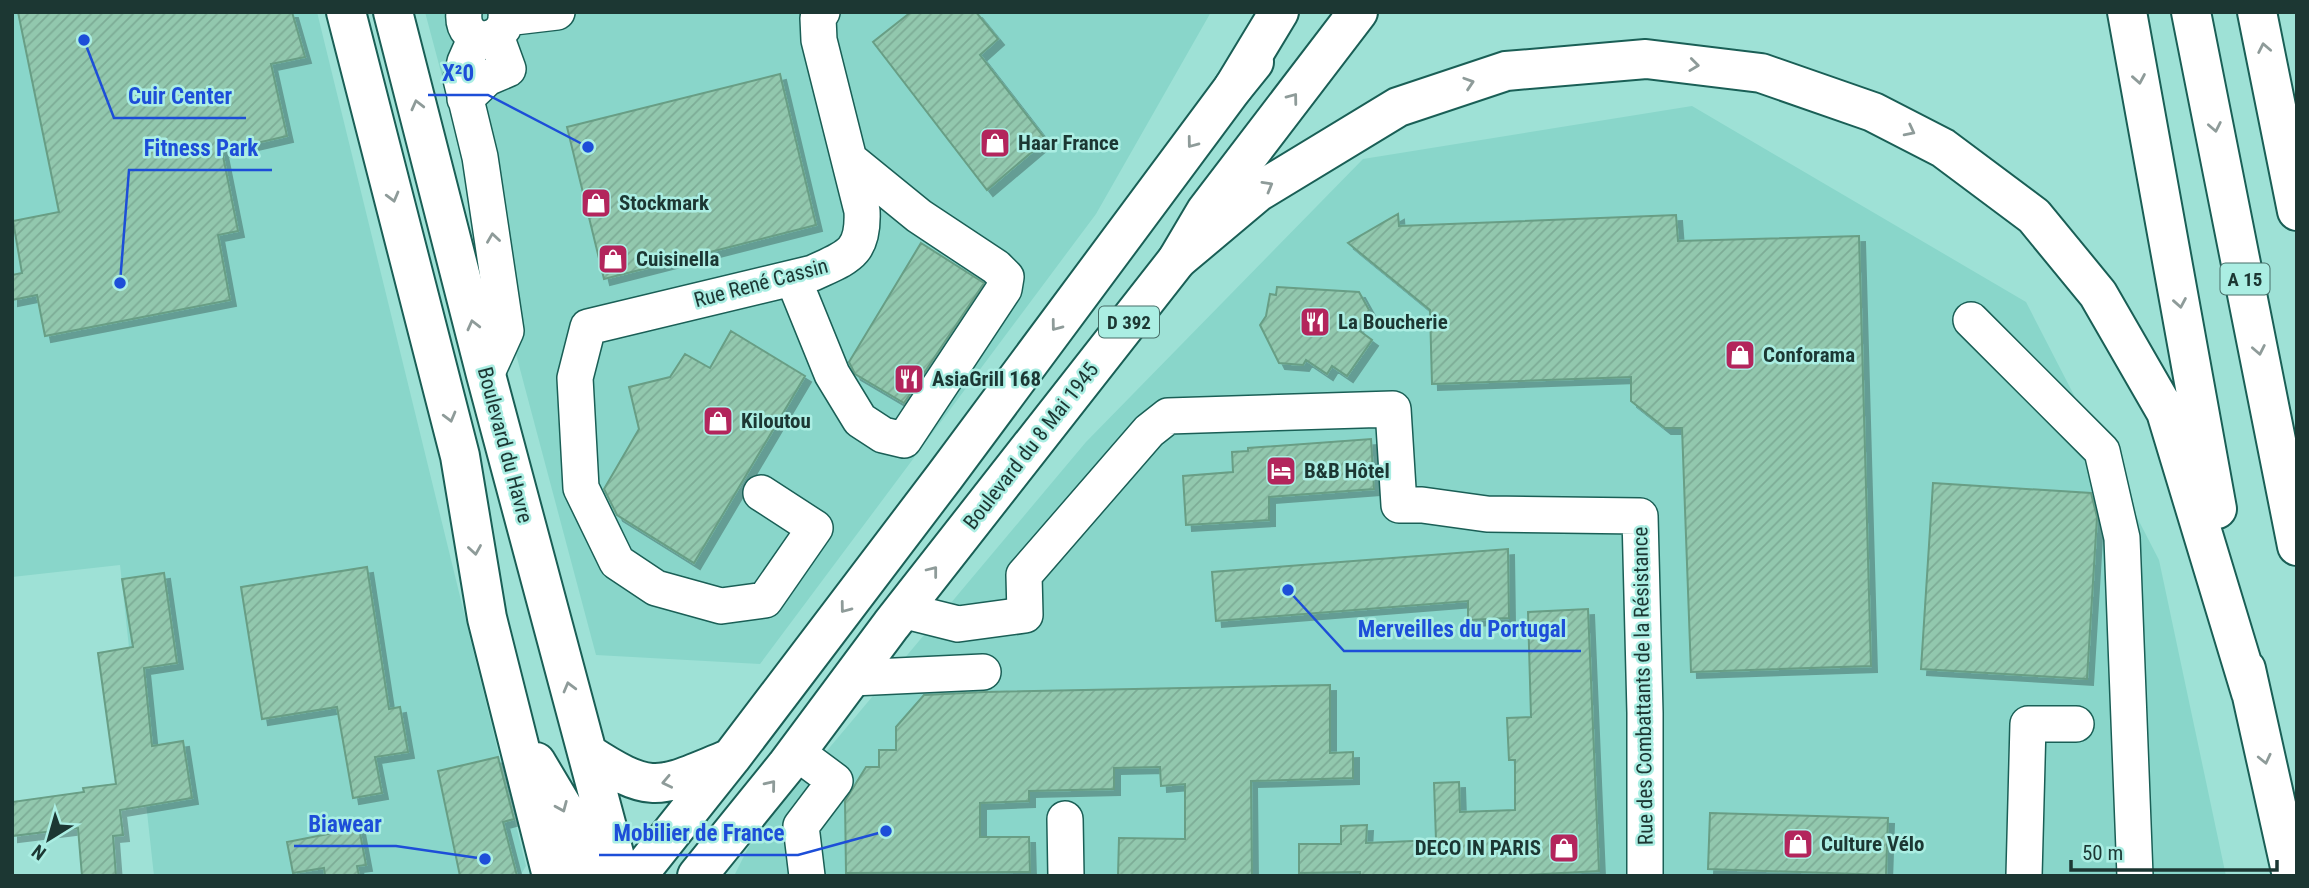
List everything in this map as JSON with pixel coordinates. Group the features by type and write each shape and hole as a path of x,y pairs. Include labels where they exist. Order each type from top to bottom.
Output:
{"main road":[{"path":"346,12 460,456 482,592 552,876"},
{"name":"Boulevard du Havre","path":"393,12 486,375 620,876"},
{"path":"1233,88 1279,12"},
{"name":"D 392","path":"637,876 731,758 946,476 1233,88 1296,12"},
{"name":"Boulevard du 8 Mai 1945","path":"697,876 796,752 902,610 1186,245 1206,211 1358,12"},
{"path":"2127,12 2250,692 2292,876"},
{"name":"A 15","path":"2191,12 2297,546"},
{"path":"2257,12 2297,211"},
{"path":"1152,197 1186,245 1258,192 1398,107 1506,71 1646,59 1761,73 1873,112 1943,148 2034,216 2098,294 2166,412 2250,692"},
{"path":"514,727 564,809 584,876"},
{"path":"587,753 627,777 643,783 658,784 671,782 731,758"}],"street":[{"path":"486,375 506,331 481,157 461,79 465,62 490,23 557,12"},
{"name":"Rue René Cassin","path":"761,493 815,528 765,600 721,606 656,588 617,562 581,488 575,378 588,327 813,273 846,258 857,246 863,229 862,211 819,40 818,18 822,12"},
{"path":"465,99 487,78 508,69 490,23"},
{"path":"793,278 832,374 860,420 883,435 904,440 1004,289 1006,277 996,267 919,216 849,159"},
{"path":"1971,320 2102,451 2122,538 2134,876"},
{"name":"Rue des Combattants de la Résistance","path":"902,610 958,624 1025,615 1024,575 1149,431 1168,416 1393,409 1399,505 1422,505 1487,514 1640,516 1645,713 1645,876"},
{"path":"852,678 983,672"},
{"path":"2024,876 2028,724 2076,724"},
{"path":"796,752 835,781 801,826 807,876"},
{"path":"1065,819 1066,876"}],"shaded area":[{"path":"12,12 317,12 526,866 520,876 154,876 120,565 12,577"},
{"path":"425,12 1211,12 1096,214 760,664 596,655"},
{"path":"1692,106 2026,302 2159,560 2226,876 734,876 752,840 1086,442 1363,159"}],"building":[{"path":"18,12 292,12 305,57 271,64 287,136 222,151 238,231 218,235 230,300 45,336 37,295 12,300 12,275 22,273 13,221 59,212"},
{"path":"911,12 976,12 998,39 980,55 1046,140 987,190 873,42"},
{"path":"780,74 816,225 604,279 567,127"},
{"path":"1398,214 1399,226 1676,215 1678,241 1859,236 1871,666 1691,672 1682,428 1665,428 1631,401 1631,377 1432,384 1430,310 1348,243"},
{"path":"921,243 984,283 904,403 855,374 849,362"},
{"path":"1277,287 1359,292 1369,310 1356,328 1372,340 1347,376 1332,366 1327,374 1306,360 1303,365 1279,363 1260,325 1266,316 1270,294 1276,295"},
{"name":"Kiloutou","path":"731,331 805,376 694,563 617,515 604,489 639,429 629,387 670,377 685,354 710,368"},
{"path":"1371,439 1374,489 1269,497 1269,520 1186,525 1183,476 1233,472 1232,452 1248,451 1248,448"},
{"path":"1933,483 2091,493 2097,517 2087,679 1921,669"},
{"path":"1508,549 1509,618 1468,620 1468,601 1216,621 1212,572"},
{"path":"367,567 389,709 400,707 408,752 375,757 382,793 353,798 337,707 262,719 241,587"},
{"path":"164,573 177,663 144,668 152,746 183,741 192,798 120,810 123,835 113,836 116,876 82,876 78,828 12,836 12,802 84,792 83,788 116,784 98,653 133,647 122,579"},
{"path":"1588,609 1599,871 1508,876 1360,876 1360,872 1299,873 1299,844 1341,844 1341,826 1367,825 1366,843 1436,840 1434,783 1459,782 1460,812 1515,810 1515,760 1509,760 1507,718 1531,717 1528,612"},
{"path":"1330,685 1330,753 1353,752 1353,778 1251,781 1252,876 1118,876 1119,838 1185,839 1185,784 1161,786 1160,767 1114,768 1114,789 1029,791 1029,801 980,803 980,837 1029,837 1030,872 846,873 845,801 866,767 879,767 879,750 896,750 896,727 924,695"},
{"path":"498,757 514,819 503,822 517,876 460,876 438,771"},
{"name":"Culture Vélo","path":"1710,813 1888,818 1886,875 1708,869"},
{"path":"359,828 366,865 357,866 359,876 325,876 324,868 293,873 287,842"}],"place":[{"name":"Cuir Center","path":"84,40"},
{"name":"Haar France","path":"995,143"},
{"name":"X²0","path":"588,147"},
{"name":"Stockmark","path":"596,203"},
{"name":"Cuisinella","path":"613,259"},
{"name":"Fitness Park","path":"120,283"},
{"name":"La Boucherie","path":"1315,322"},
{"name":"Conforama","path":"1740,355"},
{"name":"AsiaGrill 168","path":"909,379"},
{"name":"Kiloutou","path":"718,421"},
{"name":"B&B Hôtel","path":"1281,471"},
{"name":"Merveilles du Portugal","path":"1288,590"},
{"name":"Mobilier de France","path":"886,831"},
{"name":"Culture Vélo","path":"1798,844"},
{"name":"DECO IN PARIS","path":"1564,848"},
{"name":"Biawear","path":"485,859"}]}
